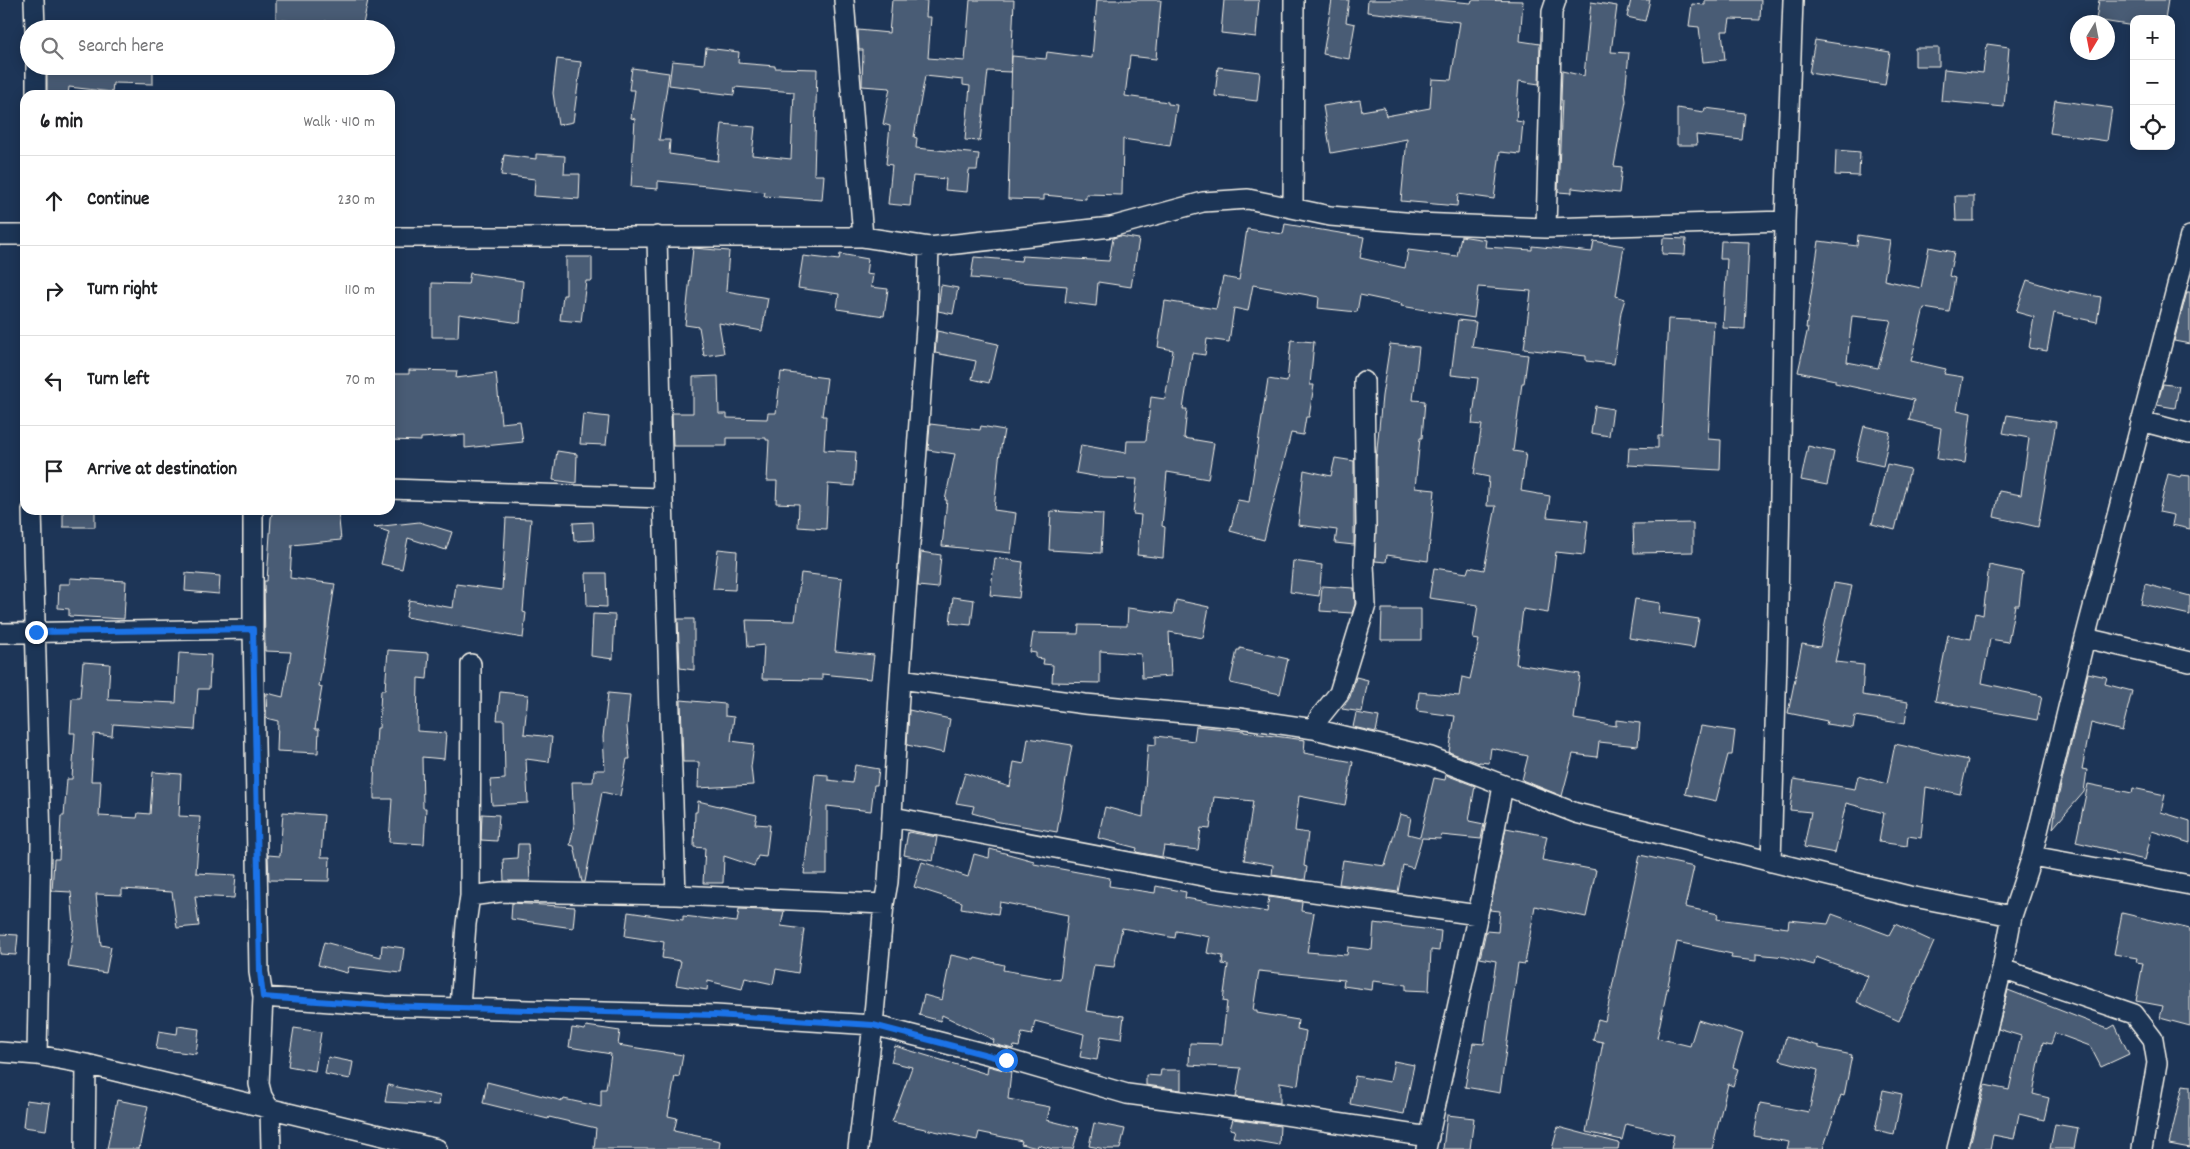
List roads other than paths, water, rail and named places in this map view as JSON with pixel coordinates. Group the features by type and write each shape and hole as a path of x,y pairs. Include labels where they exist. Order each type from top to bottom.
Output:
{"street":[{"path":"34,0 35,20"},
{"path":"844,0 863,237"},
{"path":"1293,207 1294,0"},
{"path":"1546,228 1552,12 1556,0"},
{"path":"1771,862 1778,660 1785,221 1793,0"},
{"path":"36,75 36,90"},
{"path":"395,237 863,237 929,247 1111,227 1203,202 1248,199 1330,216 1546,228 1785,221"},
{"path":"0,235 20,235"},
{"path":"657,236 663,498 676,895"},
{"path":"1957,1149 2002,969 2012,916 2032,856 2086,638 2190,236"},
{"path":"858,1149 873,1025 884,904 888,882 900,679 927,314 929,247"},
{"path":"1314,730 1319,718 1339,693 1366,606 1364,564 1366,526 1364,381"},
{"path":"2142,421 2190,434"},
{"path":"395,489 663,498"},
{"path":"32,515 41,842 36,1055"},
{"path":"253,515 253,629 260,972 263,997 259,1084 262,1096 270,1110 271,1149"},
{"path":"0,633 253,629"},
{"path":"2086,638 2190,662"},
{"path":"460,1007 470,896 471,664"},
{"path":"900,679 1085,704 1239,718 1314,730 1431,757 1576,813 1909,896 2012,916"},
{"path":"263,997 385,1006 715,1015 873,1025 1127,1094 1264,1112 1428,1143 1478,916 1503,786"},
{"path":"893,817 1213,878 1478,916"},
{"path":"2032,856 2190,885"},
{"path":"470,896 501,892 676,895 884,904"},
{"path":"2002,969 2134,1014 2153,1039 2158,1063 2142,1149"},
{"path":"0,1052 36,1055 86,1064 436,1149"},
{"path":"84,1149 86,1064"}]}
